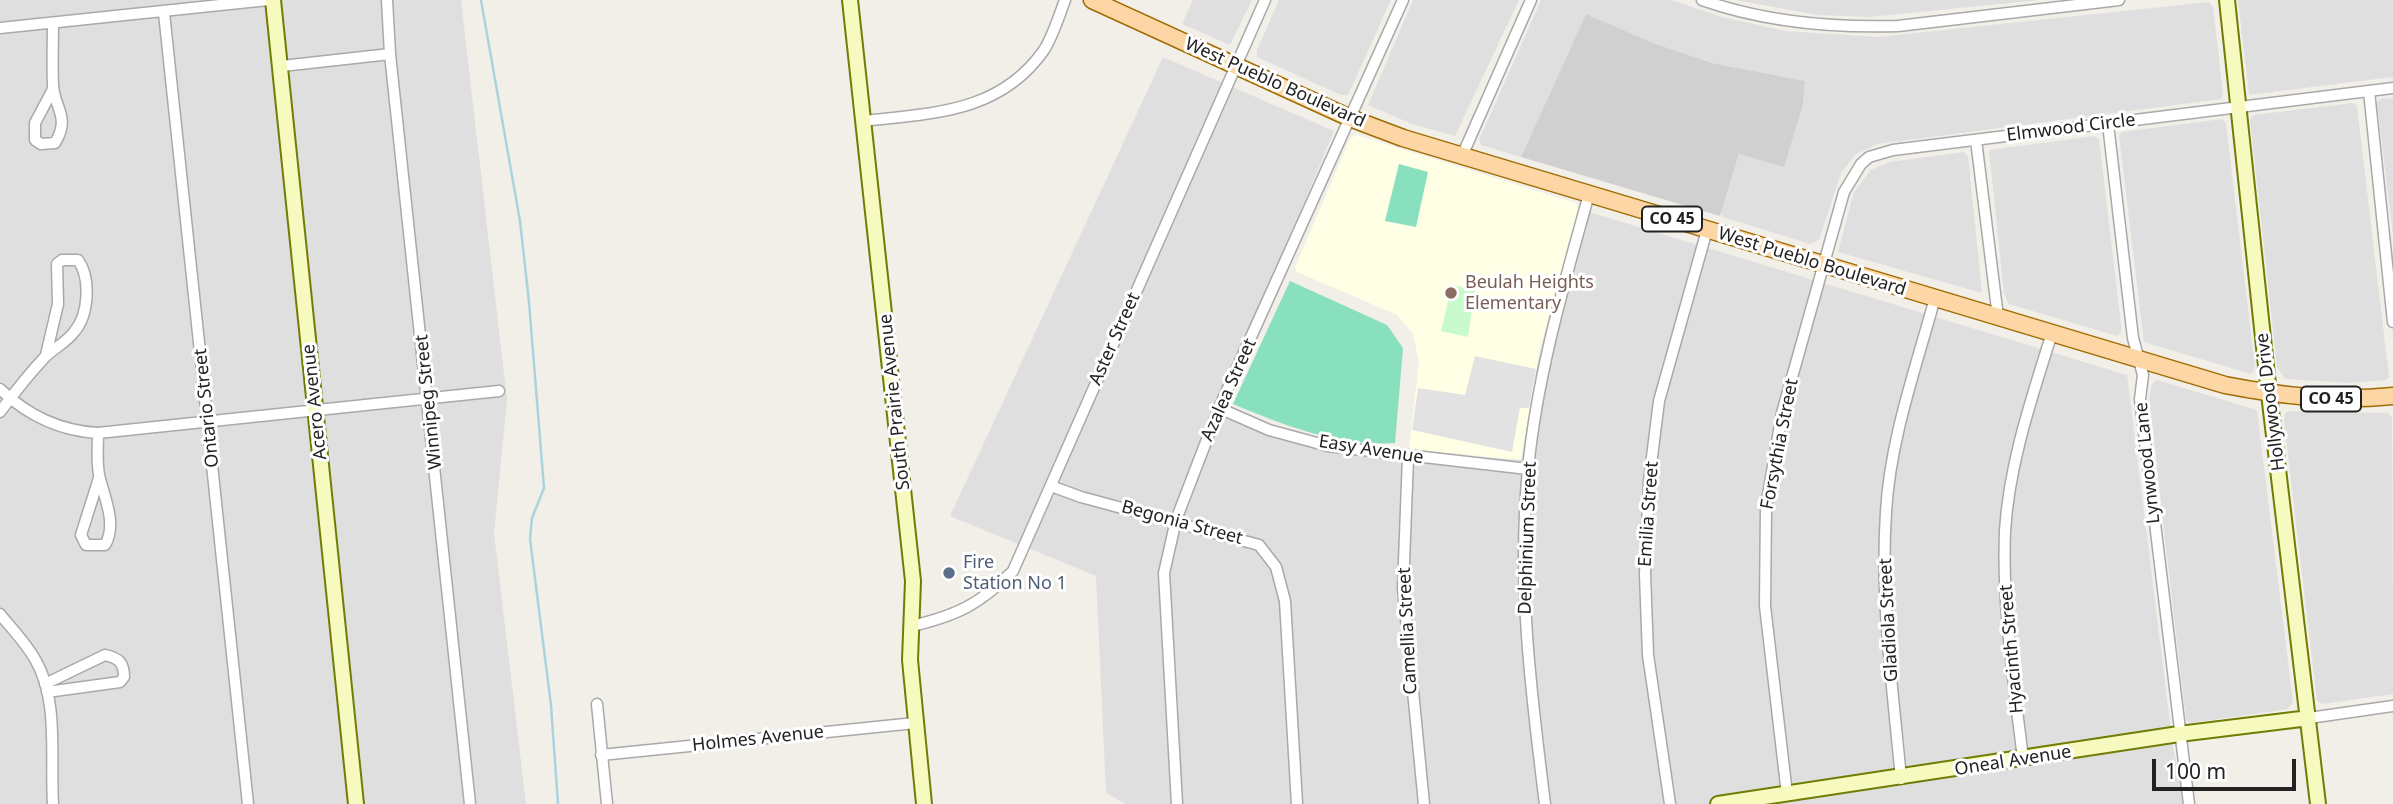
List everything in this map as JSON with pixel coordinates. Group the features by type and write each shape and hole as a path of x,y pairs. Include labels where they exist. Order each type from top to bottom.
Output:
{"main road":[{"name":"West Pueblo Boulevard","path":"1092,0 1350,118 1462,156 2225,385 2269,394 2341,400 2393,396"}],"street":[{"path":"0,28 271,0"},
{"name":"Acero Avenue","path":"271,0 282,66 356,804"},
{"name":"Winnipeg Street","path":"387,0 390,54 429,399 470,804"},
{"name":"South Prairie Avenue","path":"850,0 913,581 910,660 924,804"},
{"path":"864,121 956,111 988,98 1012,83 1044,50 1065,0"},
{"name":"Aster Street","path":"912,626 953,616 996,588 1013,571 1265,0"},
{"name":"Azalea Street","path":"1177,804 1164,573 1176,520 1219,408 1403,0"},
{"path":"1462,156 1531,0"},
{"path":"1702,0 1784,19 1864,27 1899,26 2119,0"},
{"name":"Hollywood Drive","path":"2227,0 2269,394 2318,804"},
{"name":"Ontario Street","path":"164,13 248,804"},
{"path":"53,23 53,89 60,103 62,132 55,143 41,145 35,140 35,123 53,89"},
{"path":"282,66 390,54"},
{"name":"Elmwood Circle","path":"1823,264 1849,180 1868,158 1893,150 2393,88"},
{"path":"2369,91 2393,323"},
{"name":"Lynwood Lane","path":"2108,124 2137,359 2143,375 2140,399 2189,804"},
{"path":"1976,140 1998,317"},
{"name":"Delphinium Street","path":"1545,804 1527,670 1525,535 1528,469 1540,391 1559,304 1589,194"},
{"name":"Emilia Street","path":"1670,804 1648,655 1645,574 1649,481 1659,401 1707,230"},
{"path":"0,412 46,355 75,332 83,317 86,300 83,267 78,260 62,260 57,264 58,304 46,355"},
{"name":"Forsythia Street","path":"1787,794 1765,606 1766,507 1782,413 1823,264"},
{"name":"Gladiola Street","path":"1901,779 1883,584 1886,509 1897,440 1936,298"},
{"name":"Hyacinth Street","path":"2023,760 2005,609 2006,528 2019,446 2052,333"},
{"path":"0,389 10,399 50,423 74,432 98,433 499,391"},
{"name":"Easy Avenue","path":"1219,408 1269,430 1328,446 1528,469"},
{"path":"98,433 99,478 81,535 86,545 93,547 104,545 110,530 105,493 99,478"},
{"name":"Camellia Street","path":"1408,457 1403,588 1424,804"},
{"name":"Begonia Street","path":"1051,486 1081,497 1176,520 1259,545 1276,566 1285,601 1297,804"},
{"path":"0,614 36,660 46,688 53,804"},
{"path":"105,655 115,657 124,668 124,677 120,682 46,688 105,655"},
{"path":"597,704 607,804"},
{"path":"2309,718 2393,706"},
{"name":"Oneal Avenue","path":"1718,804 1901,779 2179,734 2309,718"},
{"name":"Holmes Avenue","path":"601,755 915,723"}],"shaded area":[{"path":"0,0 461,0 507,400 494,533 526,804 0,804"},
{"path":"1193,0 1252,0 1230,45 1182,24"},
{"path":"1279,0 1391,0 1348,95 1341,95 1257,57 1257,50"},
{"path":"1413,0 1519,0 1455,136 1412,124 1368,105"},
{"path":"1541,0 1671,0 1722,17 1785,31 1877,37 2209,2 2213,7 2223,95 2221,99 1878,144 1856,154 1841,173 1819,240 1810,244 1723,217 1721,213 1739,154 1784,166 1803,105 1805,81 1712,63 1656,44 1586,14 1521,157 1481,145 1479,140"},
{"path":"1736,0 2040,0 1870,17 1817,15"},
{"path":"2238,0 2393,0 2393,77 2249,95"},
{"path":"1586,14 1656,44 1712,63 1805,81 1803,105 1784,167 1739,154 1720,216 1521,157"},
{"path":"1163,57 1334,131 1219,408 1269,430 1408,457 1521,459 1536,369 1579,209 2127,375 2173,747 2185,804 1126,804 1106,793 1096,576 950,516"},
{"path":"2393,98 2393,235 2377,103 2380,99"},
{"path":"2353,103 2357,106 2389,377 2386,380 2350,383 2285,379 2277,367 2250,119 2253,115"},
{"path":"2222,119 2226,123 2255,368 2251,374 2144,342 2119,136 2122,132"},
{"name":"Beulah Heights Elementary","path":"1356,135 1576,203 1579,209 1540,348 1521,460 1409,449 1419,362 1413,334 1397,315 1297,272 1295,267 1350,139"},
{"path":"2094,136 2099,139 2121,324 2121,332 2117,336 2009,304 2004,294 1989,150"},
{"path":"1964,152 1968,156 1982,293 1838,252 1854,192 1871,170 1889,162"},
{"path":"1475,356 1536,369 1529,408 1520,408 1512,452 1412,430 1418,388 1465,395"},
{"path":"2157,380 2257,410 2293,702 2288,709 2190,723 2186,720 2149,399 2152,384"},
{"path":"2285,413 2388,413 2392,417 2393,694 2322,704 2317,701 2284,421"}],"green space":[{"path":"1399,164 1428,172 1416,227 1385,221"},
{"path":"1290,281 1387,325 1403,348 1395,443 1353,442 1332,438 1291,427 1233,404"},
{"path":"1452,285 1475,290 1468,337 1441,331"}],"waterway":[{"path":"481,0 520,221 529,302 544,488 532,518 530,539 551,705 558,804"}],"place":[{"name":"Beulah Heights Elementary","path":"1451,293"},
{"name":"Fire Station No 1","path":"949,573"}]}
